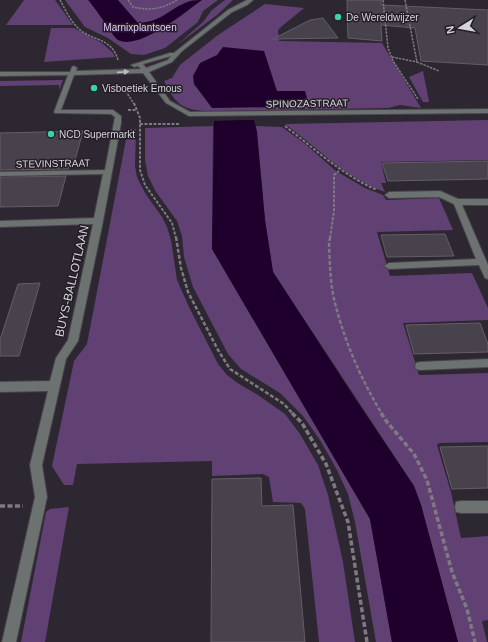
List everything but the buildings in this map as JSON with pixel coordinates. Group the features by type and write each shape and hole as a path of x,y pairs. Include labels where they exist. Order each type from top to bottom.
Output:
{"street":[{"path":"230,11 238,0"},
{"path":"0,74 116,70 145,71 170,61 180,50 230,11 250,0"},
{"path":"116,70 140,64 180,50"},
{"name":"SPINOZASTRAAT","path":"140,64 168,102 188,114 488,111"},
{"path":"0,69 73,71"},
{"name":"BUYS-BALLOTLAAN","path":"9,642 41,497 36,465 53,386 61,358 73,341 99,221 107,172 118,123 118,116 113,112 105,110 57,112 73,71"},
{"name":"STEVINSTRAAT","path":"0,174 107,172"},
{"path":"389,195 440,194 457,202 488,202"},
{"path":"457,202 488,276"},
{"path":"0,224 99,221"},
{"path":"390,266 482,262"},
{"path":"420,366 488,363"},
{"path":"0,387 53,386"},
{"path":"461,507 488,506"}],"path":[{"path":"60,0 77,27 108,44 117,53 118,59 115,80 121,83 124,87 140,118 140,170 145,184 172,223 181,268 188,292 218,350 230,369 284,404 302,423 326,464 348,522 367,642"},
{"path":"128,0 133,7 144,10 155,10 177,0"},
{"path":"383,0 388,48 426,112"},
{"path":"405,0 417,62"},
{"path":"392,57 417,62 439,71"},
{"path":"140,124 186,124"},
{"path":"284,126 299,136 339,171 363,185 389,195"},
{"path":"339,171 334,175 334,211 330,245 332,285 335,303 353,359 367,389 387,422 414,454 427,480 452,572 467,609 475,642"},
{"path":"0,506 39,505"}],"green space":[{"path":"24,0 55,0 73,25 6,25"},
{"name":"Marnixplantsoen","path":"65,0 218,0 203,11 198,22 165,48 144,55 131,54 108,38 85,27"},
{"path":"225,0 233,0 217,15 177,45 203,22 212,10"},
{"path":"265,4 304,8 278,30 279,41 382,43 421,108 400,105 388,108 206,111 190,109 179,104 164,81 172,78 180,65 218,35"},
{"path":"51,28 74,28 102,43 113,53 115,57 44,62"},
{"path":"423,71 429,102 423,102 409,77"},
{"path":"63,80 59,90 59,85 0,86 0,81"},
{"path":"488,120 488,160 381,162 386,183 381,183 385,192 344,171 285,124"},
{"path":"213,126 212,249 370,519 392,642 376,642 355,522 348,494 337,470 320,440 303,416 280,393 241,369 228,354 193,287 184,257 182,236 177,221 156,192 148,176 145,160 145,128"},
{"path":"256,126 282,127 304,143 336,171 365,188 383,195 386,200 439,198 453,230 377,232 390,276 472,273 488,308 488,320 403,323 419,375 488,373 488,442 439,443 437,445 451,492 461,538 488,536 488,620 482,621 487,642 458,642 421,505 414,486 273,272 265,220"},
{"path":"128,129 136,129 135,166 137,177 145,193 162,217 167,227 171,240 177,280 218,364 227,375 239,384 285,414 300,434 318,465 328,495 343,562 355,642 319,642 305,509 301,503 273,502 269,477 263,474 212,476 212,461 77,464 73,485 64,485 52,466 74,361 87,344"},
{"path":"69,507 45,642 21,642 46,512 50,509"}],"shaded area":[{"path":"88,0 118,0 138,23 154,20 190,1 202,0 162,29 138,40 127,42 116,38"},
{"path":"223,47 264,51 277,91 305,91 307,98 281,107 212,108 194,84 193,76 200,63 217,55"},
{"path":"254,120 257,132 265,220 273,272 414,486 421,505 458,642 392,642 370,519 212,249 214,121"}],"place":[{"name":"De Wereldwijzer","path":"338,17"},
{"name":"Visboetiek Emous","path":"94,88"},
{"name":"NCD Supermarkt","path":"51,134"}]}
